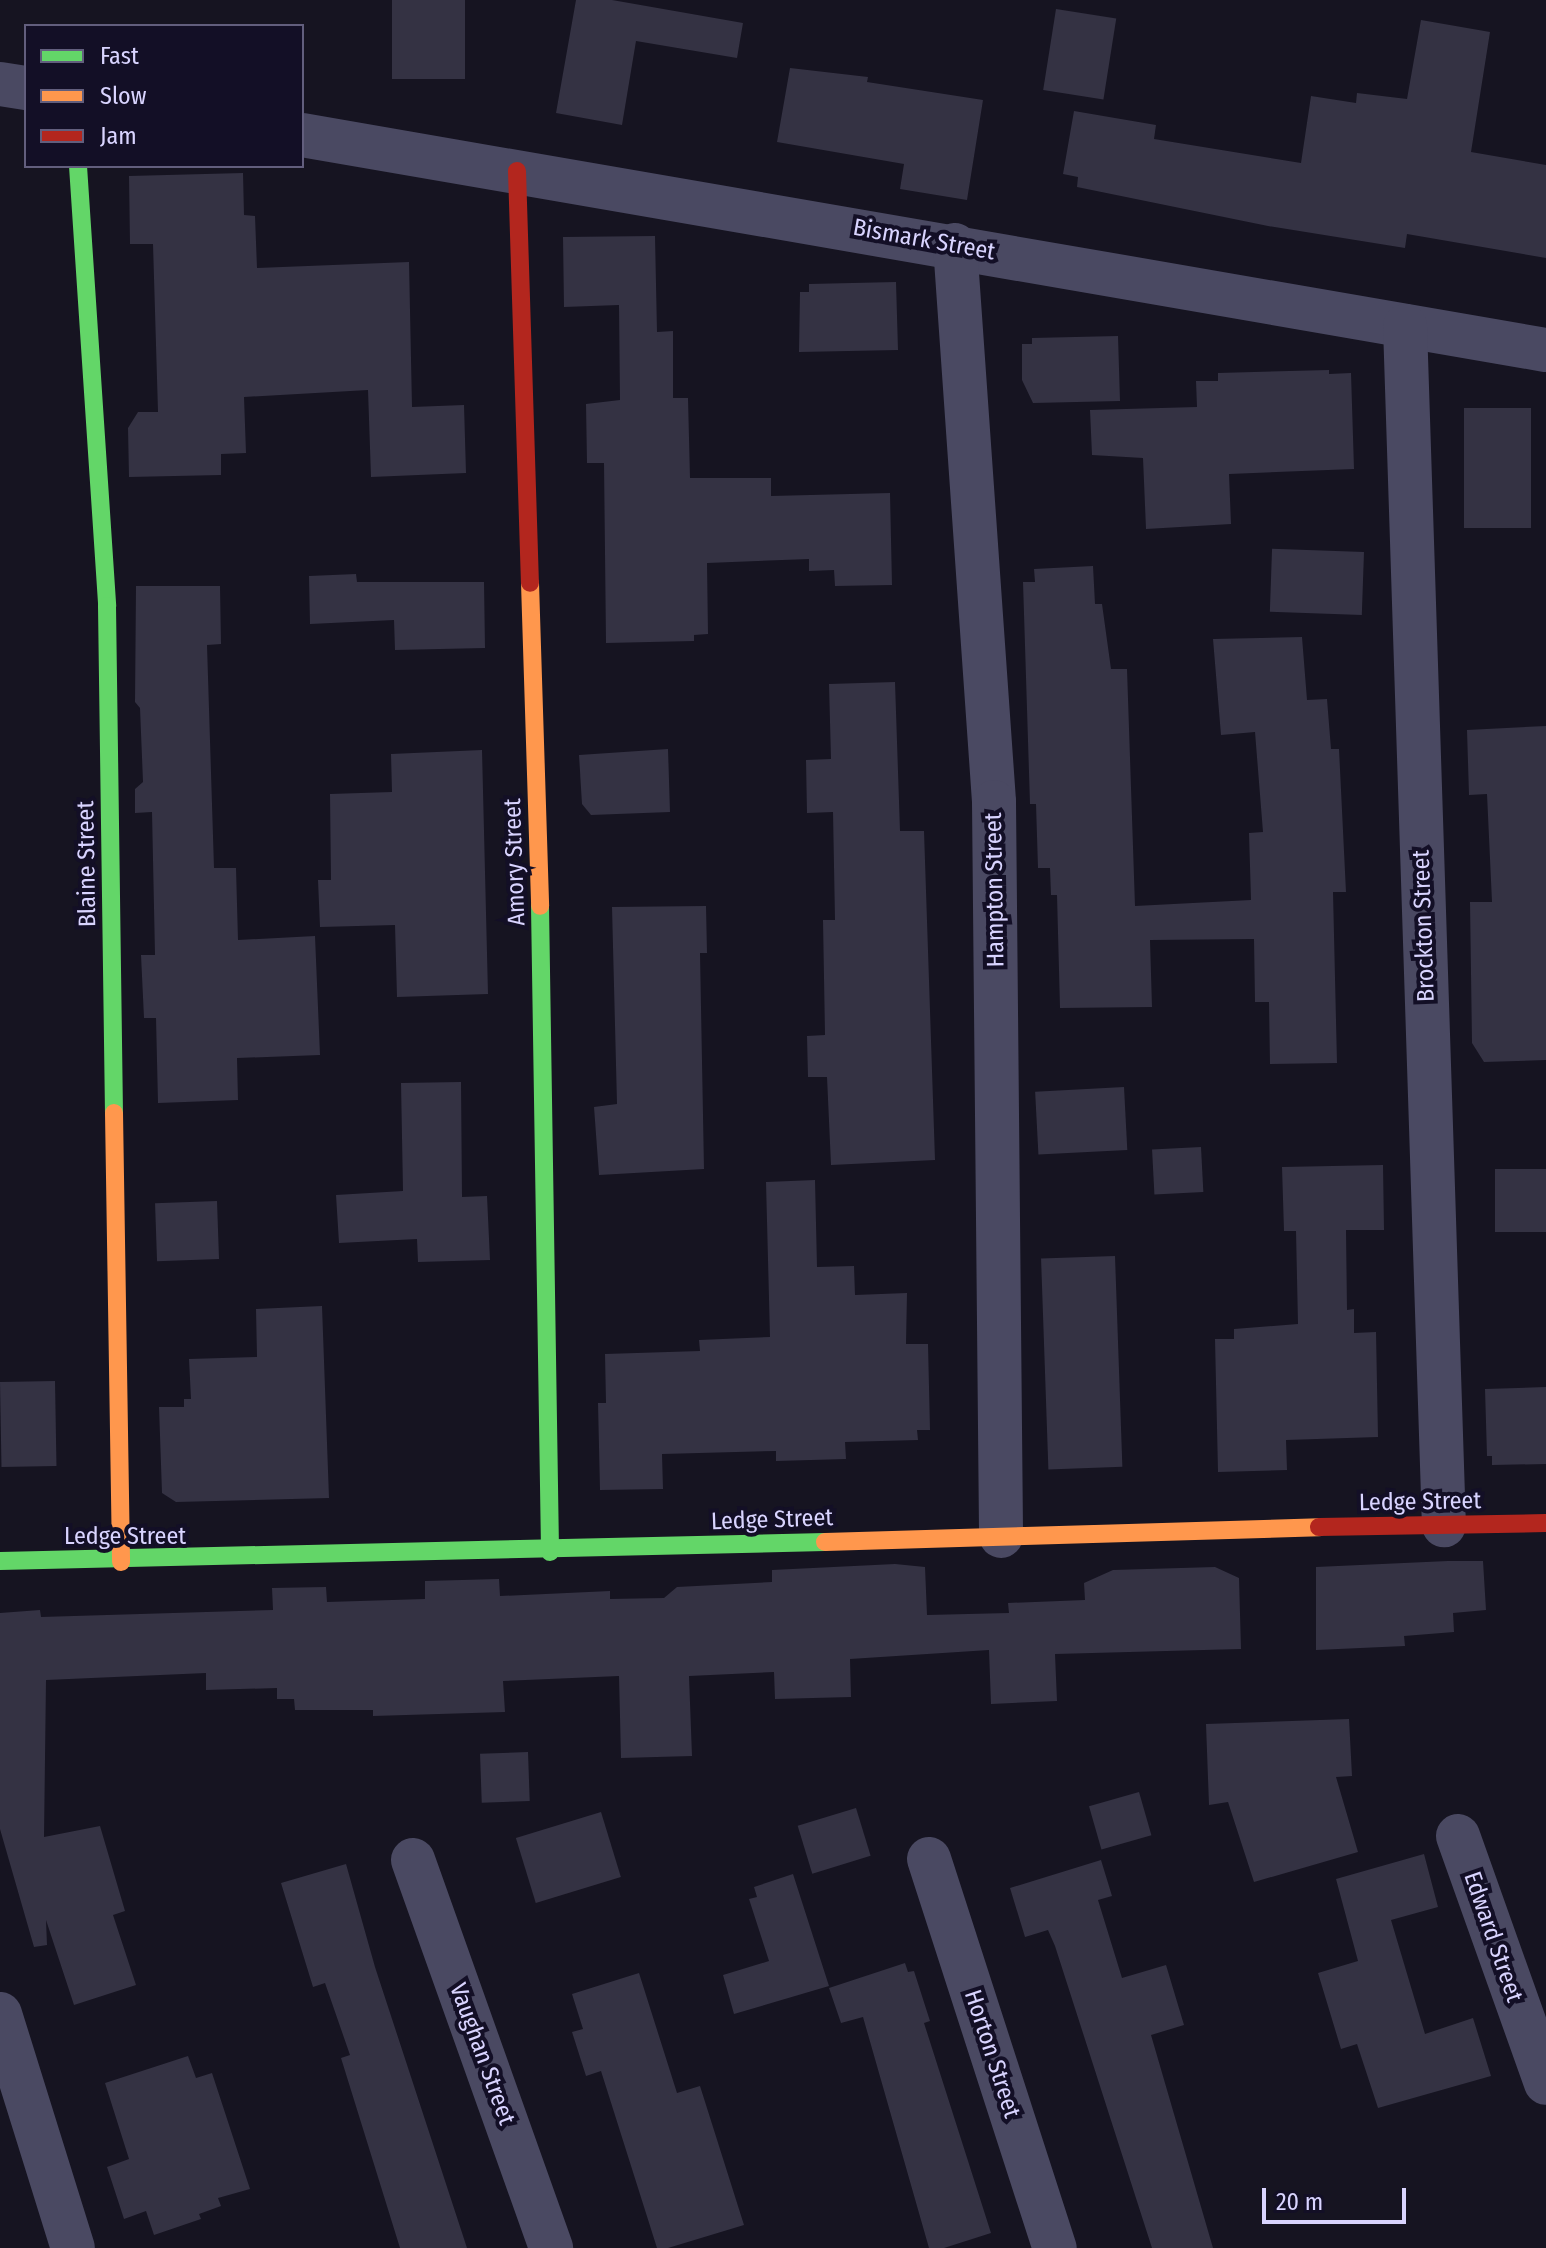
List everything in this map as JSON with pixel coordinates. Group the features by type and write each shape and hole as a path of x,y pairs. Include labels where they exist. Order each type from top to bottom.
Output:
{"street":[{"path":"0,84 24,88"},
{"name":"Bismark Street","path":"304,135 955,245 1546,350"},
{"name":"Blaine Street","path":"78,168 107,606 121,1562"},
{"name":"Amory Street","path":"517,171 542,958 550,1552"},
{"name":"Hampton Street","path":"955,245 994,802 1001,1536"},
{"name":"Brockton Street","path":"1405,326 1444,1525"},
{"name":"Ledge Street","path":"0,1561 121,1562 550,1552 1001,1536 1546,1523"},
{"name":"Edward Street","path":"1458,1836 1546,2083"},
{"name":"Horton Street","path":"929,1859 1055,2248"},
{"name":"Vaughan Street","path":"413,1860 551,2248"},
{"path":"0,2014 73,2248"}],"building":[{"path":"392,0 465,0 465,79 392,79"},
{"path":"576,0 612,0 743,23 737,58 636,41 622,125 556,113"},
{"path":"1056,9 1116,19 1103,100 1043,90"},
{"path":"1421,20 1490,32 1471,152 1546,165 1546,258 1407,234 1405,248 1268,226 1077,187 1078,177 1063,174 1074,111 1156,125 1154,139 1301,163 1311,96 1356,103 1357,93 1407,99"},
{"path":"790,68 868,77 867,82 983,100 967,200 900,189 904,164 777,142"},
{"path":"243,173 244,215 255,216 257,268 409,262 412,407 464,405 466,473 371,477 368,390 244,397 246,453 221,454 221,475 129,477 128,428 138,412 158,412 153,244 130,244 129,176"},
{"path":"655,236 657,332 673,331 673,398 688,398 690,478 771,478 771,496 890,493 892,585 835,586 834,570 809,571 809,559 707,563 708,634 694,635 694,641 606,643 604,463 587,463 586,404 620,400 619,305 564,307 563,237"},
{"path":"896,282 898,350 799,352 800,292 809,292 809,284"},
{"path":"1118,336 1120,401 1033,403 1022,380 1022,344 1032,344 1032,338"},
{"path":"1329,370 1329,374 1351,373 1354,469 1229,474 1231,524 1146,529 1143,458 1092,455 1090,410 1197,407 1196,381 1218,381 1218,373"},
{"path":"1464,408 1531,408 1531,528 1464,528"},
{"path":"1272,549 1364,552 1362,615 1270,612"},
{"path":"1093,566 1095,604 1102,604 1111,669 1127,669 1135,906 1251,900 1249,833 1263,832 1255,732 1221,735 1213,639 1302,637 1307,700 1327,699 1331,749 1339,749 1346,892 1333,892 1337,1063 1270,1064 1269,1002 1255,1002 1254,939 1150,940 1152,1007 1060,1008 1057,895 1051,895 1050,868 1038,868 1036,804 1030,804 1023,582 1035,582 1034,569"},
{"path":"356,574 357,582 484,582 485,648 395,650 394,620 310,624 309,576"},
{"path":"136,586 220,586 221,644 207,645 214,868 236,868 238,940 315,936 320,1055 237,1058 238,1100 158,1103 156,1018 144,1018 141,955 155,955 152,812 135,813 135,789 143,782 140,708 135,702"},
{"path":"895,682 900,831 924,831 935,1160 831,1165 827,1077 808,1077 807,1036 825,1035 823,920 835,920 833,812 807,813 806,760 831,759 829,684"},
{"path":"1546,726 1546,1060 1484,1062 1472,1043 1470,902 1492,902 1487,794 1469,795 1467,730"},
{"path":"668,749 670,812 591,815 582,804 579,755"},
{"path":"482,750 488,994 397,997 395,925 320,927 318,880 331,880 330,794 392,792 391,754"},
{"path":"706,906 707,953 700,953 704,1169 599,1175 594,1107 617,1104 612,907"},
{"path":"461,1082 462,1197 487,1196 490,1260 418,1262 417,1239 339,1243 336,1195 403,1191 401,1083"},
{"path":"1124,1087 1127,1150 1038,1155 1035,1092"},
{"path":"1201,1147 1203,1192 1154,1195 1152,1150"},
{"path":"1383,1165 1384,1230 1346,1230 1347,1310 1354,1309 1354,1333 1376,1332 1378,1437 1286,1440 1287,1470 1218,1472 1215,1339 1234,1339 1234,1329 1298,1324 1296,1231 1284,1231 1282,1167"},
{"path":"1495,1169 1546,1169 1546,1232 1495,1232"},
{"path":"815,1180 817,1267 854,1266 855,1295 907,1293 906,1344 928,1344 930,1430 917,1430 918,1440 845,1442 846,1459 776,1461 776,1451 662,1454 663,1489 600,1490 598,1403 606,1403 605,1354 700,1351 699,1340 770,1337 766,1182"},
{"path":"217,1201 219,1259 157,1261 155,1203"},
{"path":"1115,1256 1122,1467 1048,1469 1041,1259"},
{"path":"322,1306 329,1498 176,1502 162,1493 159,1407 184,1407 184,1399 191,1399 189,1359 257,1357 256,1309"},
{"path":"55,1381 56,1466 1,1467 0,1382"},
{"path":"1546,1387 1546,1464 1492,1465 1492,1456 1487,1456 1485,1389"},
{"path":"1483,1561 1486,1610 1453,1613 1454,1632 1404,1636 1405,1646 1316,1650 1316,1567"},
{"path":"895,1564 925,1567 927,1615 1009,1613 1008,1603 1085,1600 1084,1583 1113,1570 1215,1567 1239,1578 1241,1649 1055,1654 1057,1701 991,1704 989,1650 850,1659 851,1697 775,1699 774,1672 689,1676 692,1756 621,1758 619,1676 503,1681 505,1712 373,1716 373,1710 295,1710 294,1699 277,1699 277,1688 206,1690 206,1673 46,1680 44,1837 100,1826 125,1911 113,1915 136,1985 74,2005 46,1920 47,1945 34,1947 0,1829 0,1613 40,1610 41,1617 273,1610 272,1588 326,1587 327,1602 425,1599 425,1581 499,1579 500,1596 610,1591 610,1599 664,1598 677,1587 772,1582 772,1570"},
{"path":"1349,1719 1352,1776 1336,1777 1358,1852 1254,1882 1228,1802 1209,1805 1206,1724"},
{"path":"528,1752 530,1801 482,1803 480,1754"},
{"path":"1139,1792 1151,1835 1101,1850 1089,1806"},
{"path":"856,1808 871,1856 812,1874 798,1826"},
{"path":"601,1812 621,1877 536,1903 516,1838"},
{"path":"1424,1854 1438,1907 1391,1920 1425,2034 1473,2018 1491,2076 1378,2108 1357,2044 1341,2049 1318,1973 1358,1961 1336,1879"},
{"path":"1101,1860 1112,1896 1098,1900 1122,1978 1166,1965 1184,2025 1151,2035 1213,2248 1152,2248 1055,1946 1048,1930 1025,1937 1010,1888"},
{"path":"346,1864 375,1967 467,2248 400,2248 341,2058 350,2055 325,1983 313,1987 281,1883"},
{"path":"793,1874 829,1986 734,2014 723,1975 769,1961 749,1899 757,1897 754,1887"},
{"path":"905,1963 908,1972 914,1971 930,2021 924,2023 991,2233 944,2248 929,2248 863,2017 841,2023 829,1988"},
{"path":"639,1973 677,2093 700,2086 744,2225 668,2248 657,2248 601,2071 586,2076 572,2032 583,2029 572,1994"},
{"path":"188,2056 196,2078 212,2073 250,2189 218,2198 221,2206 199,2214 201,2219 154,2235 146,2211 124,2219 107,2167 129,2159 105,2083"}],"traffic: fast":[{"path":"78,168 107,606 114,1113"},
{"path":"540,906 550,1552"},
{"path":"0,1561 825,1542"}],"traffic: slow":[{"path":"530,583 540,906"},
{"path":"114,1113 121,1562"},
{"path":"825,1542 1319,1527"}],"traffic: jam":[{"path":"517,171 530,583"},
{"path":"1319,1527 1546,1523"}]}
